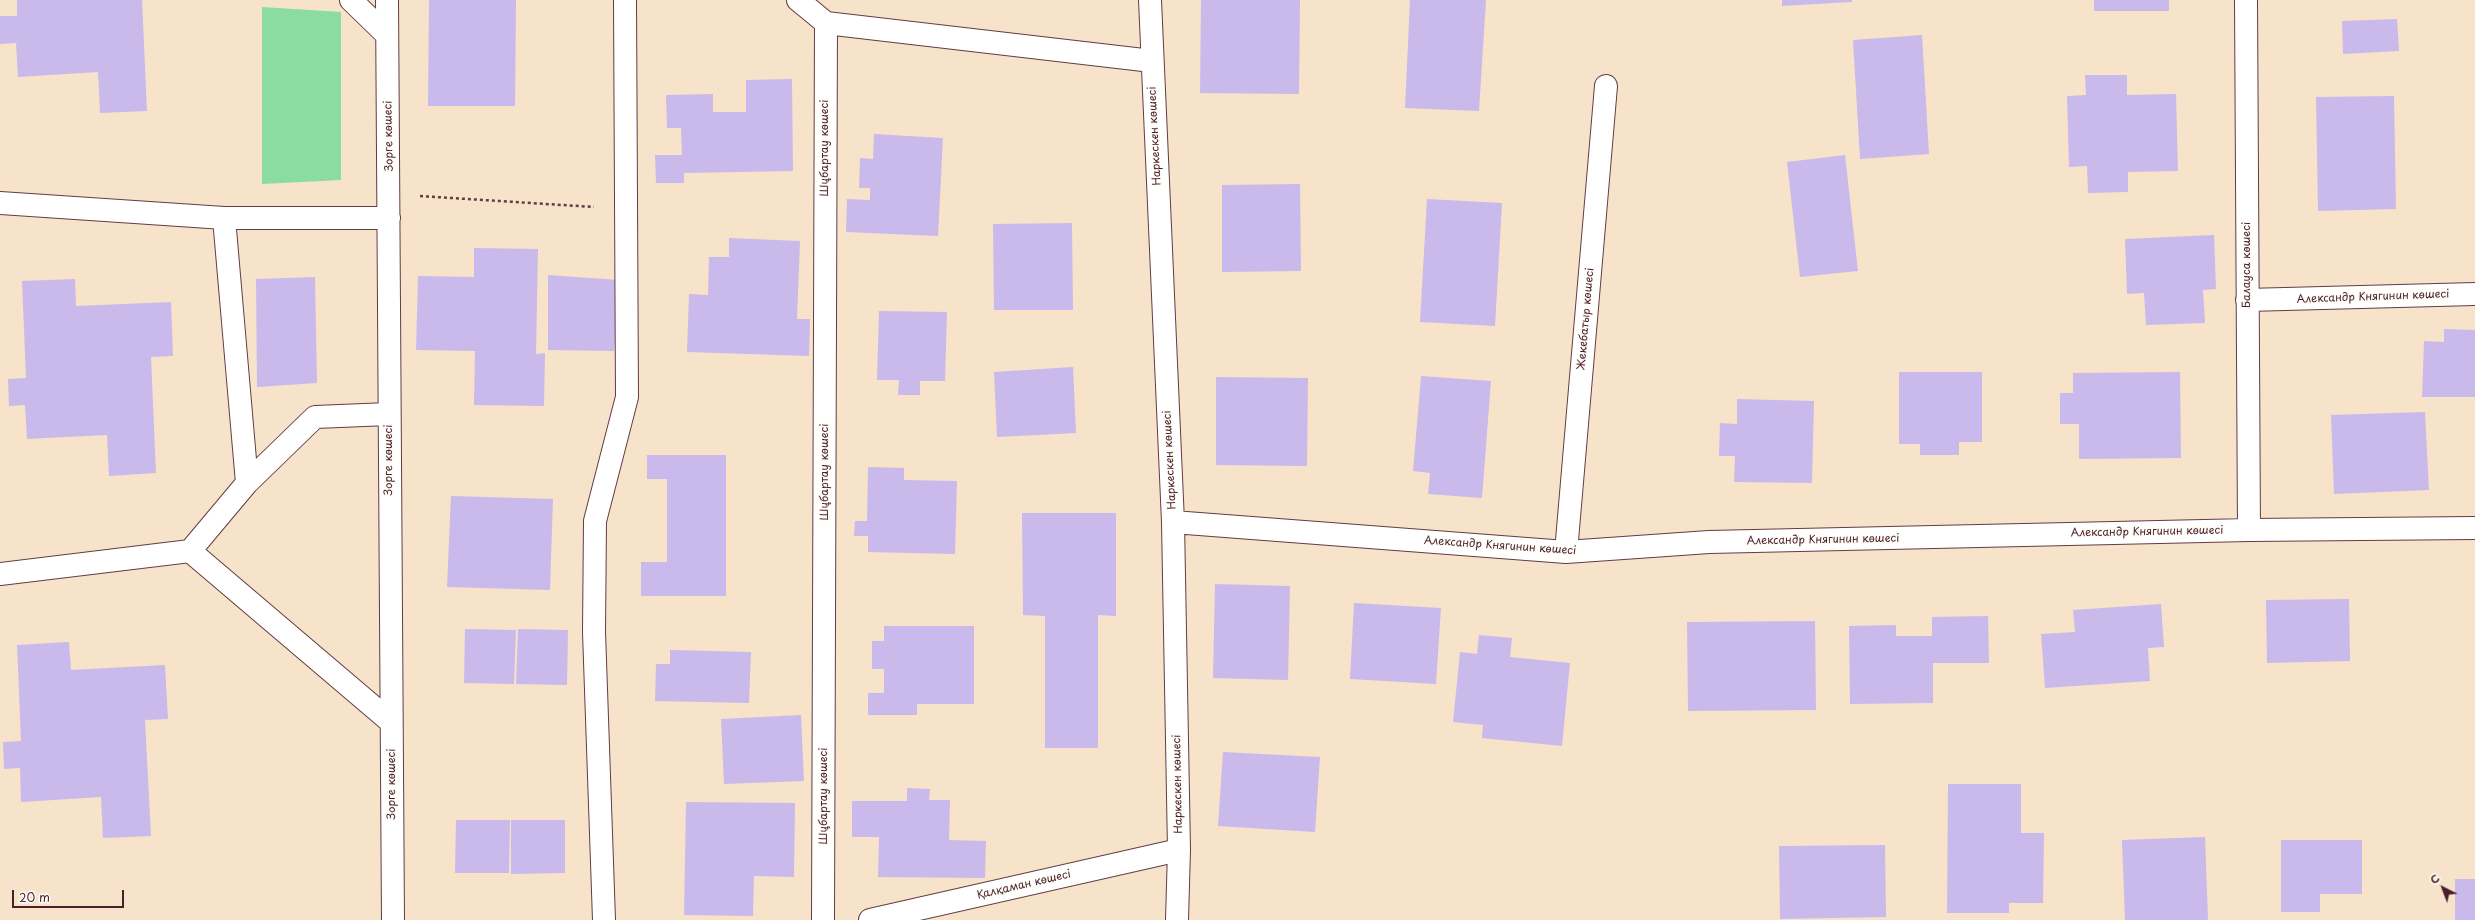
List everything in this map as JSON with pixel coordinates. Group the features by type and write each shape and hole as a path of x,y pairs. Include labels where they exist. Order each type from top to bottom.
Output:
{"street":[{"path":"350,0 387,34"},
{"name":"Зорге көшесі","path":"386,0 389,194 392,920"},
{"path":"604,920 594,632 595,521 627,397 625,0"},
{"path":"798,0 826,23 1152,61"},
{"name":"Наркескен көшесі","path":"1150,0 1173,522 1179,850 1178,920"},
{"name":"Балауса көшесі","path":"2246,0 2249,530"},
{"name":"Шұбартау көшесі","path":"823,920 826,23"},
{"name":"Жекебатыр көшесі","path":"1566,552 1606,86"},
{"path":"0,203 224,218 389,218"},
{"path":"224,218 247,483"},
{"name":"Александр Княгинин көшесі","path":"2247,300 2475,294"},
{"path":"0,574 190,551 247,483 315,417 389,414"},
{"name":"Александр Княгинин көшесі","path":"1173,522 1566,552 1709,542 2249,530 2475,528"},
{"path":"190,551 391,722"},
{"name":"Қалқаман көшесі","path":"870,920 1179,850"}],"path":[{"path":"389,194 626,209"}],"green space":[{"path":"262,7 341,12 341,180 262,184"}],"building":[{"path":"17,0 142,0 147,111 100,113 98,72 18,77 16,43 0,44 0,16 17,16"},
{"path":"429,0 516,0 515,106 428,106"},
{"path":"1201,0 1300,0 1299,94 1200,93"},
{"path":"1410,0 1486,0 1479,111 1405,108"},
{"path":"1782,0 1852,0 1852,2 1782,6"},
{"path":"2094,0 2169,0 2169,11 2094,11"},
{"path":"2397,19 2399,51 2343,54 2342,21"},
{"path":"1922,35 1929,154 1860,159 1853,40"},
{"path":"2085,75 2127,75 2127,95 2176,94 2178,171 2128,172 2128,192 2088,193 2087,166 2069,167 2067,96 2086,95"},
{"path":"792,79 793,171 684,173 684,183 656,183 655,155 682,155 681,128 667,128 666,95 713,94 713,112 746,112 746,80"},
{"path":"2394,96 2396,209 2318,211 2316,97"},
{"path":"874,134 943,138 938,236 846,232 847,199 870,200 870,188 859,188 860,158 873,159"},
{"path":"1845,155 1858,271 1800,277 1787,162"},
{"path":"1300,184 1301,271 1222,272 1222,185"},
{"path":"1427,199 1502,203 1495,326 1420,322"},
{"path":"1072,223 1073,310 994,310 993,224"},
{"path":"2214,235 2216,289 2203,290 2205,323 2146,325 2144,293 2127,294 2125,239"},
{"path":"729,238 800,241 797,319 810,319 809,356 687,352 689,294 708,295 709,257 729,257"},
{"path":"474,248 538,249 536,354 545,353 544,406 474,405 475,351 416,350 418,276 474,277"},
{"path":"548,275 619,280 614,351 548,350"},
{"path":"315,277 317,383 257,387 256,279"},
{"path":"75,279 76,306 171,302 173,356 151,357 156,473 109,476 107,435 27,439 25,405 9,406 8,379 26,378 22,281"},
{"path":"879,311 947,312 945,381 920,381 920,395 898,395 899,380 877,380"},
{"path":"2444,329 2475,330 2475,397 2422,397 2424,341 2444,342"},
{"path":"1073,367 1076,433 997,437 994,372"},
{"path":"1899,372 1982,372 1982,442 1959,442 1959,455 1920,455 1920,444 1899,444"},
{"path":"2180,372 2181,458 2079,459 2079,424 2060,424 2060,393 2073,393 2073,373"},
{"path":"1421,376 1491,381 1482,498 1428,494 1430,473 1413,471"},
{"path":"1216,377 1308,378 1307,466 1216,465"},
{"path":"1737,399 1814,401 1812,483 1734,482 1735,456 1719,456 1720,423 1737,424"},
{"path":"2425,412 2429,490 2334,494 2331,415"},
{"path":"647,455 726,455 726,596 641,596 641,562 667,562 667,479 647,479"},
{"path":"868,467 904,468 904,480 957,481 955,554 868,552 868,536 854,536 855,521 867,521"},
{"path":"451,496 553,499 550,590 447,587"},
{"path":"1022,513 1116,513 1116,616 1098,615 1098,748 1045,748 1045,616 1023,615"},
{"path":"1215,584 1290,586 1288,680 1213,678"},
{"path":"2349,599 2350,661 2267,663 2266,600"},
{"path":"1354,603 1441,608 1436,684 1350,679"},
{"path":"2161,604 2164,647 2148,648 2150,681 2045,688 2041,634 2075,632 2073,610"},
{"path":"1988,616 1989,663 1933,663 1933,703 1850,704 1849,626 1896,625 1896,636 1932,636 1932,617"},
{"path":"1815,621 1816,710 1688,711 1687,622"},
{"path":"884,626 974,626 974,704 917,704 917,715 868,715 868,693 884,693 884,669 872,669 872,641 884,641"},
{"path":"465,629 516,630 514,684 464,683"},
{"path":"518,629 568,630 567,685 516,684"},
{"path":"1479,635 1512,638 1510,657 1570,663 1562,746 1482,738 1483,725 1453,722 1460,652 1477,654"},
{"path":"69,642 71,670 165,665 168,719 145,720 151,836 103,838 101,797 21,802 20,768 4,769 3,742 21,741 17,645"},
{"path":"670,650 751,652 749,703 655,701 656,664 670,664"},
{"path":"801,715 804,781 724,784 721,719"},
{"path":"1223,752 1320,757 1315,832 1218,826"},
{"path":"1948,784 2021,784 2021,833 2044,833 2043,903 2009,903 2009,913 1947,913"},
{"path":"907,788 930,789 929,800 950,800 949,840 986,841 985,878 878,877 879,837 852,837 852,801 907,801"},
{"path":"686,802 795,803 794,877 754,876 753,916 684,915"},
{"path":"456,820 510,820 509,873 455,873"},
{"path":"511,820 565,820 565,873 511,874"},
{"path":"2205,837 2208,920 2125,920 2122,840"},
{"path":"2281,840 2362,840 2362,894 2320,894 2320,912 2281,912"},
{"path":"1885,845 1886,917 1780,919 1779,846"},
{"path":"2455,879 2475,879 2475,920 2455,920"}]}
